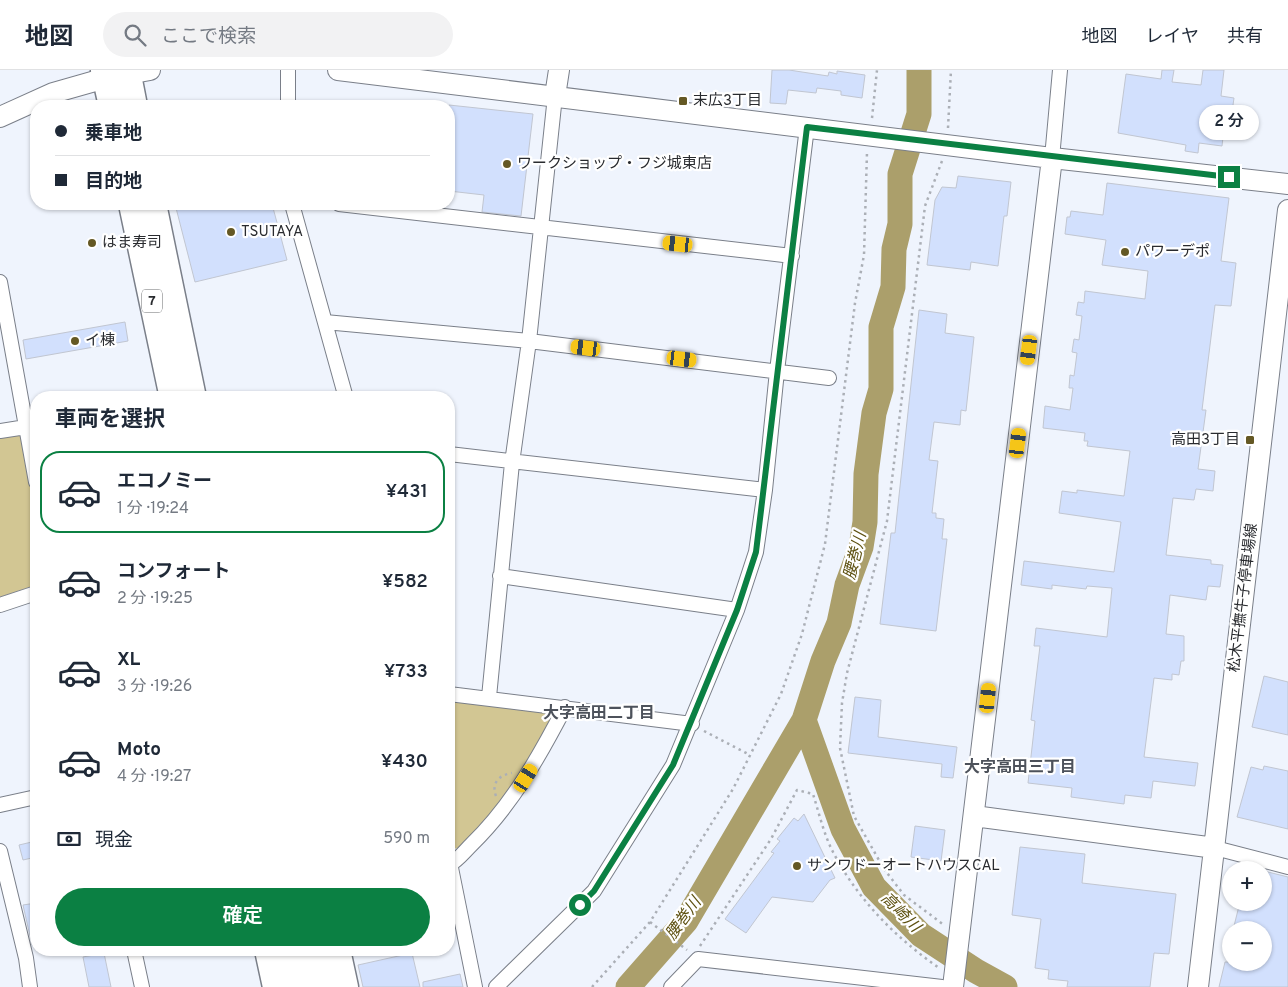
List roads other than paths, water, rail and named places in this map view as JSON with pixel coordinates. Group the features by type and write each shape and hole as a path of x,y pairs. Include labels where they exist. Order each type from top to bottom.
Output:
{"highway":[{"path":"114,100 123,72"},
{"path":"123,72 132,100"},
{"name":"7","path":"133,210 171,391"},
{"name":"7","path":"154,210 192,391"},
{"name":"7","path":"164,260 201,391"},
{"name":"7","path":"149,288 165,391"},
{"path":"270,956 280,986"},
{"path":"280,986 289,956"},
{"path":"313,956 320,987"},
{"path":"338,956 344,987"}],"street":[{"path":"288,70 288,100"},
{"path":"338,70 1052,158 1288,184"},
{"path":"489,698 512,463 529,341 559,70"},
{"path":"671,987 698,958 951,982 960,936 1052,158 1060,70"},
{"path":"39,100 123,72"},
{"path":"0,117 30,104"},
{"path":"496,987 594,891 673,765 692,724 737,610 756,552 765,490 777,371 807,127"},
{"path":"294,210 344,391"},
{"path":"390,210 792,256"},
{"name":"松木平撫牛子停車場線","path":"1198,987 1288,210"},
{"path":"0,282 30,449"},
{"path":"325,322 529,341 829,378"},
{"path":"0,432 26,427"},
{"path":"455,455 512,463 662,477 765,490"},
{"path":"500,576 737,610"},
{"path":"0,605 30,595"},
{"path":"455,695 692,724"},
{"path":"455,857 491,825 518,791 544,749 566,707"},
{"path":"0,805 30,798"},
{"path":"974,816 1215,848 1288,867"},
{"path":"0,851 26,958 30,987"},
{"path":"455,891 475,987"},
{"path":"135,956 142,987"}],"waterway":[{"name":"腰巻川","path":"628,987 686,921 804,720 823,661 839,623 847,585 861,547 865,522 866,474 874,413 881,389 881,327 893,287 894,249 900,224 900,174 919,114 919,70"},
{"name":"高崎川","path":"804,720 843,829 874,887 921,935 976,971 1005,987"}],"place":[{"name":"末広3丁目","path":"683,101"},
{"name":"ワークショップ・フジ城東店","path":"507,164"},
{"name":"TSUTAYA","path":"231,232"},
{"name":"はま寿司","path":"92,243"},
{"name":"パワーデポ","path":"1125,252"},
{"name":"イ棟","path":"75,341"},
{"name":"高田3丁目","path":"1250,440"},
{"name":"サンワドーオートハウスCAL","path":"797,866"}],"district":[{"name":"大字高田二丁目","path":"599,714"},
{"name":"大字高田三丁目","path":"1020,768"}]}
